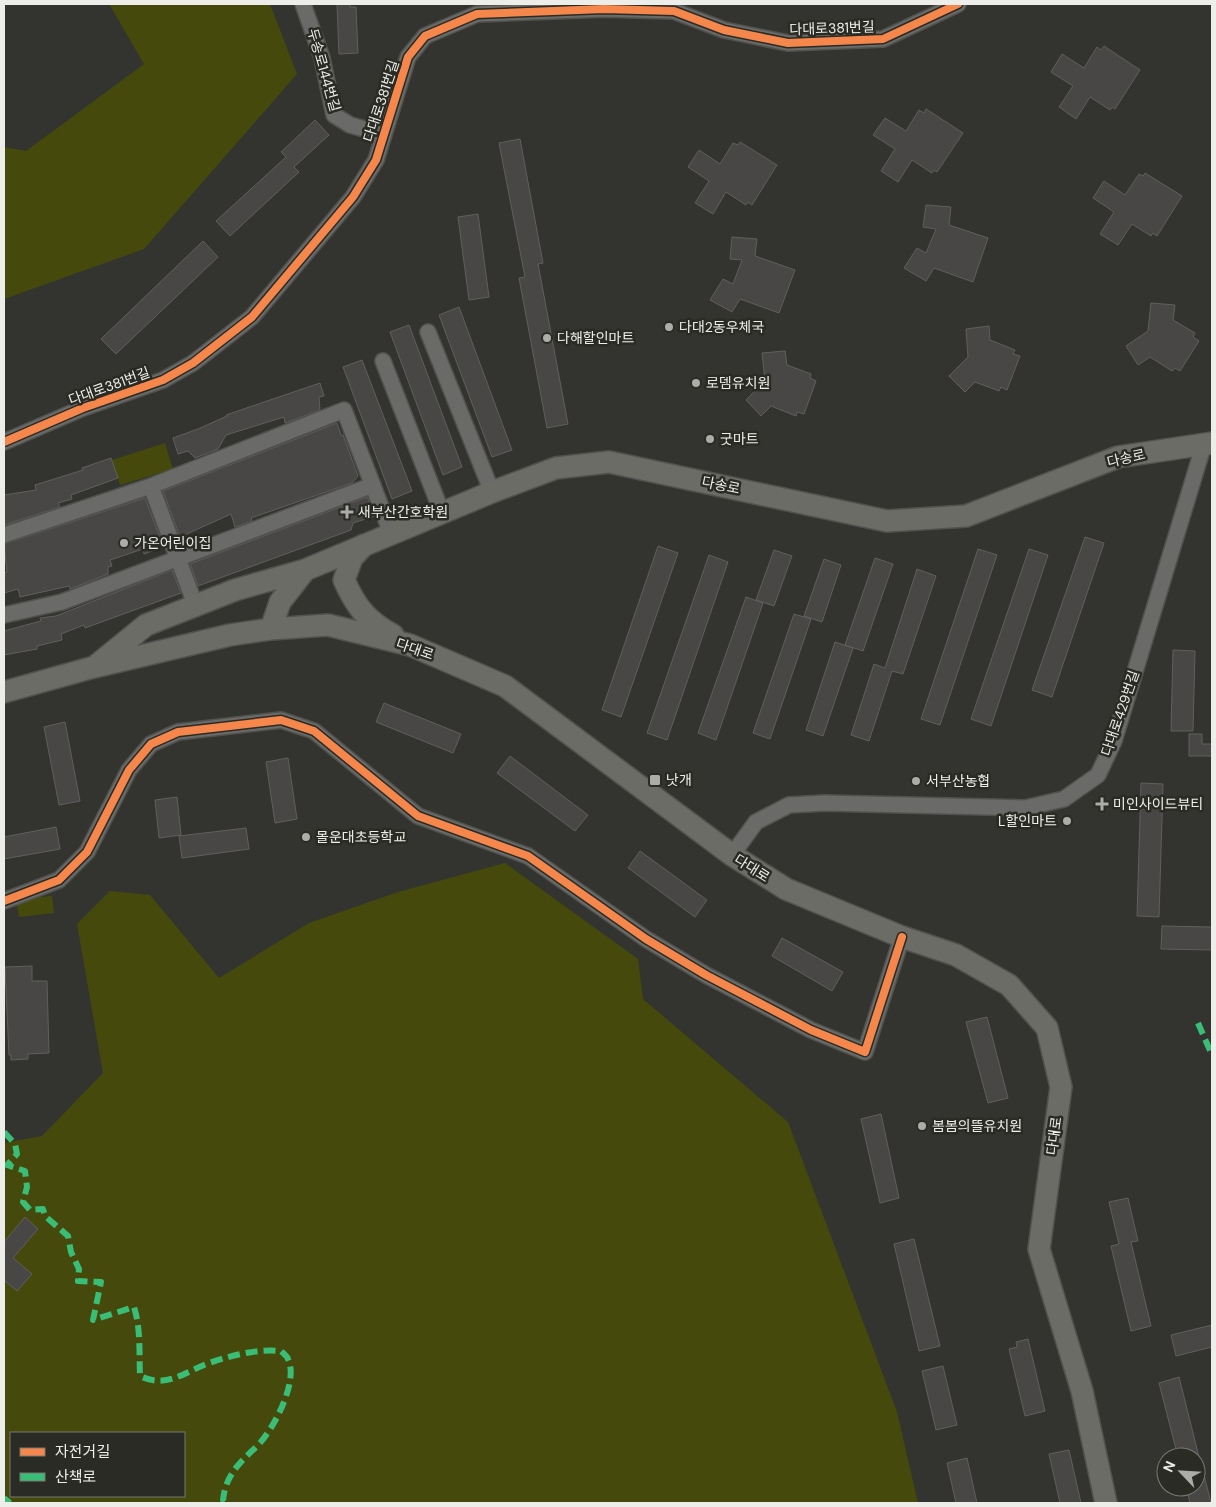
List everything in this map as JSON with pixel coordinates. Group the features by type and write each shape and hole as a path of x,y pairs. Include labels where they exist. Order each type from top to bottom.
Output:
{"main road":[{"name":"다송로","path":"270,629 280,602 305,570 492,492 556,468 609,462 887,521 966,516 1118,457 1208,443"},
{"path":"364,545 352,558 344,580 354,603 374,625 410,645"},
{"path":"94,667 146,625 236,590 305,570"},
{"name":"다대로","path":"4,692 94,667 230,635 270,629 328,625 410,645 505,686 732,855 786,889 902,938 956,955 1009,985 1047,1028 1060,1087 1039,1248 1082,1391 1106,1503"}],"street":[{"name":"두송로144번길","path":"304,4 322,58 334,115 350,125 384,134"},
{"name":"다대로381번길","path":"4,442 83,408 163,380 193,363 252,317 353,196 376,160 408,57 425,36 477,14 604,9 674,11 724,30 788,43 883,38 958,4"},
{"path":"428,332 492,492"},
{"path":"383,361 442,513"},
{"path":"4,536 151,486 344,410 392,533"},
{"name":"다대로429번길","path":"732,855 756,822 789,805 825,803 1025,808 1064,799 1098,775 1114,741 1208,443"},
{"path":"4,615 62,602 177,557 373,485"},
{"path":"151,486 196,607"},
{"path":"4,902 59,880 87,852 129,770 150,744 178,732 281,720 314,731 418,816 528,856 646,939 706,975 811,1030 864,1052 902,938"}],"green space":[{"path":"109,4 270,4 297,74 144,249 4,299 4,147 26,151 144,64"},
{"path":"165,443 173,469 120,485 112,460"},
{"path":"505,863 638,959 643,999 788,1122 897,1412 918,1503 4,1503 4,1143 42,1136 103,1073 77,924 110,891 150,895 219,978 309,923 398,892"},
{"path":"52,896 54,913 19,917 16,899"}],"building":[{"path":"337,4 350,4 350,7 356,7 358,53 339,54"},
{"path":"1104,46 1140,70 1115,109 1112,107 1110,110 1090,97 1076,119 1059,107 1073,86 1051,72 1062,54 1084,68 1097,47 1101,50"},
{"path":"926,109 963,133 937,172 934,170 932,173 912,160 898,182 881,171 895,149 873,135 885,118 906,131 919,110 924,113"},
{"path":"315,120 329,135 294,167 299,172 230,236 216,221 286,157 281,152"},
{"path":"520,139 543,263 538,264 568,424 547,428 519,278 525,277 499,143"},
{"path":"740,142 777,165 752,205 748,202 746,205 726,192 713,214 695,203 709,181 688,167 699,150 720,164 733,143 738,145"},
{"path":"1145,173 1182,196 1157,236 1153,233 1151,236 1132,224 1118,245 1100,234 1114,212 1093,198 1104,181 1125,195 1139,174 1143,176"},
{"path":"926,205 951,207 949,225 988,238 973,282 934,268 926,281 904,268 917,248 926,253 936,229 923,227"},
{"path":"478,214 489,297 469,300 458,217"},
{"path":"732,237 757,239 755,256 795,270 779,313 740,299 732,312 710,300 723,279 733,284 742,260 730,259"},
{"path":"203,241 218,257 116,354 101,339"},
{"path":"1151,303 1175,305 1173,320 1195,333 1193,337 1199,341 1180,371 1175,368 1172,371 1150,357 1138,365 1126,346 1148,331"},
{"path":"459,307 512,450 492,457 439,315"},
{"path":"409,325 462,467 443,475 390,332"},
{"path":"989,326 990,340 1015,350 1013,354 1020,356 1007,390 1001,387 999,391 975,382 965,392 949,376 968,357 966,329"},
{"path":"785,351 787,365 811,374 810,378 816,381 804,414 797,412 796,416 771,406 761,416 746,400 765,381 762,353"},
{"path":"362,360 412,491 392,499 343,367"},
{"path":"320,383 324,396 319,397 320,410 285,423 284,417 226,435 218,449 195,458 188,451 178,454 173,438 198,429 226,415"},
{"path":"337,423 358,476 352,483 251,518 252,521 235,527 231,514 180,537 163,491"},
{"path":"111,458 118,478 71,495 72,499 58,503 60,507 4,525 4,495 36,490 35,485 83,470 82,468"},
{"path":"367,497 375,516 353,523 351,530 198,586 190,564"},
{"path":"145,498 162,543 155,545 157,549 144,554 143,549 110,560 112,566 108,567 108,574 70,589 69,586 20,597 18,589 4,593 4,573 7,572 4,544"},
{"path":"1085,537 1104,543 1052,697 1032,690"},
{"path":"658,546 678,553 621,717 602,710"},
{"path":"978,549 997,555 940,725 921,719"},
{"path":"1029,549 1048,555 991,726 971,719"},
{"path":"774,550 792,556 774,606 756,600"},
{"path":"709,555 728,562 667,740 647,733"},
{"path":"875,558 893,564 863,651 845,645"},
{"path":"824,559 841,565 822,622 804,616"},
{"path":"917,569 936,576 903,674 892,671 869,741 851,735 874,664 885,668"},
{"path":"172,570 181,593 85,628 84,625 61,634 62,640 37,646 37,649 4,655 4,631 41,621 40,618 56,616"},
{"path":"746,597 763,603 716,740 698,733"},
{"path":"794,614 811,619 770,739 753,733"},
{"path":"835,642 853,648 823,736 806,730"},
{"path":"1173,650 1195,651 1193,731 1171,731"},
{"path":"384,703 461,734 453,753 376,722"},
{"path":"65,722 80,801 59,805 44,727"},
{"path":"1189,734 1202,734 1202,744 1212,744 1212,756 1189,756"},
{"path":"510,756 588,815 575,831 497,773"},
{"path":"288,758 297,819 275,823 266,762"},
{"path":"1141,783 1163,784 1159,917 1137,916"},
{"path":"177,797 181,835 159,838 155,800"},
{"path":"56,827 60,849 4,859 4,837"},
{"path":"246,828 249,849 182,858 179,836"},
{"path":"640,851 707,900 695,917 628,868"},
{"path":"1162,926 1212,927 1212,950 1161,949"},
{"path":"782,938 843,972 832,991 772,956"},
{"path":"32,966 32,981 47,981 49,1053 28,1054 28,1059 11,1060 11,1055 9,1055 5,967"},
{"path":"987,1017 1008,1098 988,1103 966,1022"},
{"path":"881,1114 899,1198 880,1203 861,1119"},
{"path":"1128,1198 1138,1241 1131,1242 1151,1326 1131,1331 1111,1246 1119,1244 1109,1202"},
{"path":"25,1217 38,1229 13,1258 32,1274 17,1291 4,1280 4,1242"},
{"path":"914,1239 940,1346 919,1351 894,1244"},
{"path":"1212,1325 1212,1347 1176,1356 1171,1335"},
{"path":"1028,1339 1045,1411 1025,1416 1009,1349 1017,1347 1016,1342"},
{"path":"943,1366 957,1425 936,1430 922,1371"},
{"path":"1179,1377 1196,1447 1175,1447 1159,1383"},
{"path":"1069,1450 1081,1503 1060,1503 1049,1454"},
{"path":"967,1458 977,1503 956,1503 947,1463"},
{"path":"1206,1483 1211,1503 1190,1503 1188,1497 1206,1497"}],"marked path":[{"path":"1198,1023 1212,1055"},
{"path":"4,1132 15,1144 17,1154 7,1165 25,1171 27,1187 23,1202 30,1210 43,1209 45,1216 68,1236 71,1252 79,1269 78,1281 101,1282 93,1320 134,1307 139,1332 140,1376 150,1380 167,1380 209,1363 254,1352 281,1351 287,1358 291,1368 290,1379 288,1391 278,1416 265,1437 231,1475 227,1482 223,1500 226,1503"},
{"path":"4,1498 10,1503"}],"cycle path":[{"path":"4,442 83,408 163,380 193,363 252,317 353,197 376,160 408,57 425,36 477,14 604,9 674,11 724,30 788,43 883,39 958,4"},
{"path":"4,901 59,880 87,852 129,770 151,744 178,732 281,720 314,731 418,816 528,856 646,939 706,975 811,1030 865,1052 902,937"}],"place":[{"name":"다대2동우체국","path":"669,327"},
{"name":"다해할인마트","path":"547,338"},
{"name":"로뎀유치원","path":"696,383"},
{"name":"굿마트","path":"710,439"},
{"name":"새부산간호학원","path":"347,512"},
{"name":"가온어린이집","path":"124,543"},
{"name":"낫개","path":"655,780"},
{"name":"서부산농협","path":"916,781"},
{"name":"미인사이드뷰티","path":"1102,804"},
{"name":"L할인마트","path":"1067,821"},
{"name":"몰운대초등학교","path":"306,837"},
{"name":"봄봄의뜰유치원","path":"922,1126"}]}
